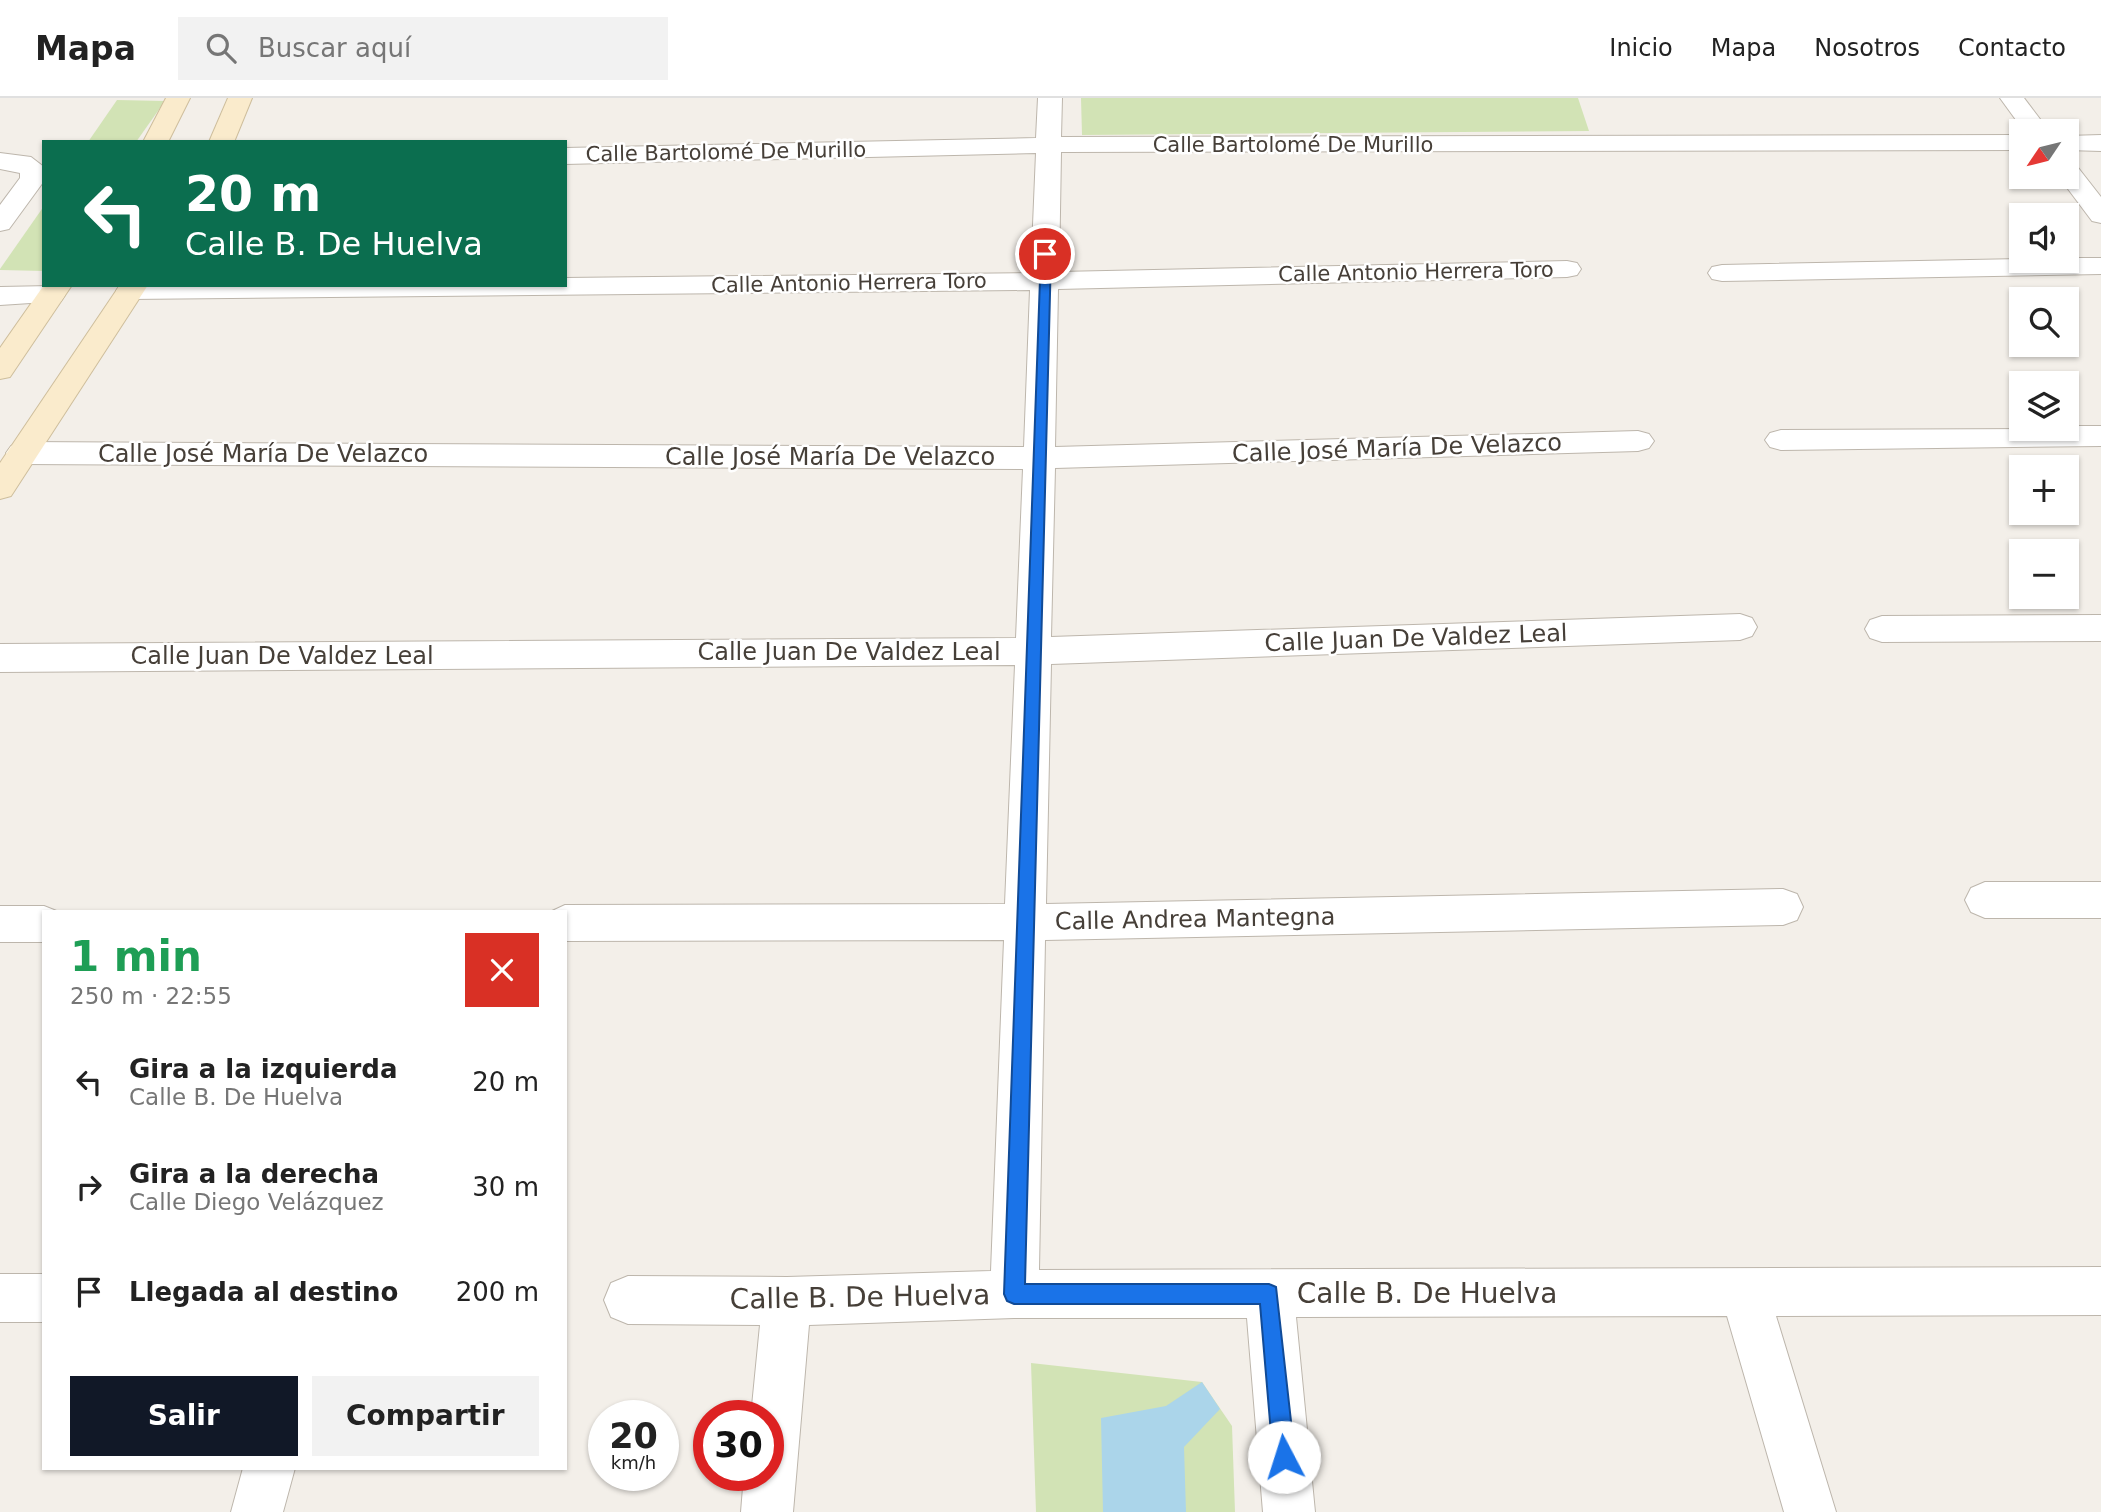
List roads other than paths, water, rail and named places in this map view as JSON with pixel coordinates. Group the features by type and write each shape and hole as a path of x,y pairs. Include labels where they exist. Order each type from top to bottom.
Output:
{"main road":[{"path":"156,140 178,98"},
{"path":"222,140 240,98"},
{"path":"0,488 132,288"},
{"path":"0,370 55,290"}],"street":[{"path":"1014,1294 1028,922 1050,98"},
{"path":"2012,98 2028,119"},
{"name":"Calle Bartolomé De Murillo","path":"567,156 1048,145 2009,142"},
{"path":"2079,143 2101,143"},
{"path":"0,161 22,162 33,170 33,178 0,223"},
{"path":"2079,186 2101,215"},
{"path":"1723,273 2101,266"},
{"name":"Calle Antonio Herrera Toro","path":"567,285 1045,281 1567,269"},
{"name":"Calle Antonio Herrera Toro","path":"132,288 262,287"},
{"path":"0,296 55,290"},
{"path":"1780,440 2101,436"},
{"name":"Calle José María De Velazco","path":"22,453 1040,458 1638,441"},
{"name":"Calle Juan De Valdez Leal","path":"0,658 1035,651 1740,627"},
{"path":"1882,629 2101,628"},
{"path":"1985,900 2101,900"},
{"name":"Calle Andrea Mantegna","path":"567,923 1028,922 1783,907"},
{"path":"0,924 42,924"},
{"name":"Calle B. De Huelva","path":"628,1300 787,1301 1014,1294 2101,1291"},
{"path":"1744,1292 1810,1512"},
{"path":"1269,1294 1289,1512"},
{"path":"0,1298 42,1298"},
{"path":"767,1512 787,1301"},
{"path":"257,1512 268,1470"}],"water":[{"path":"1202,1382 1220,1409 1184,1447 1186,1512 1103,1512 1101,1418 1166,1406"}]}
